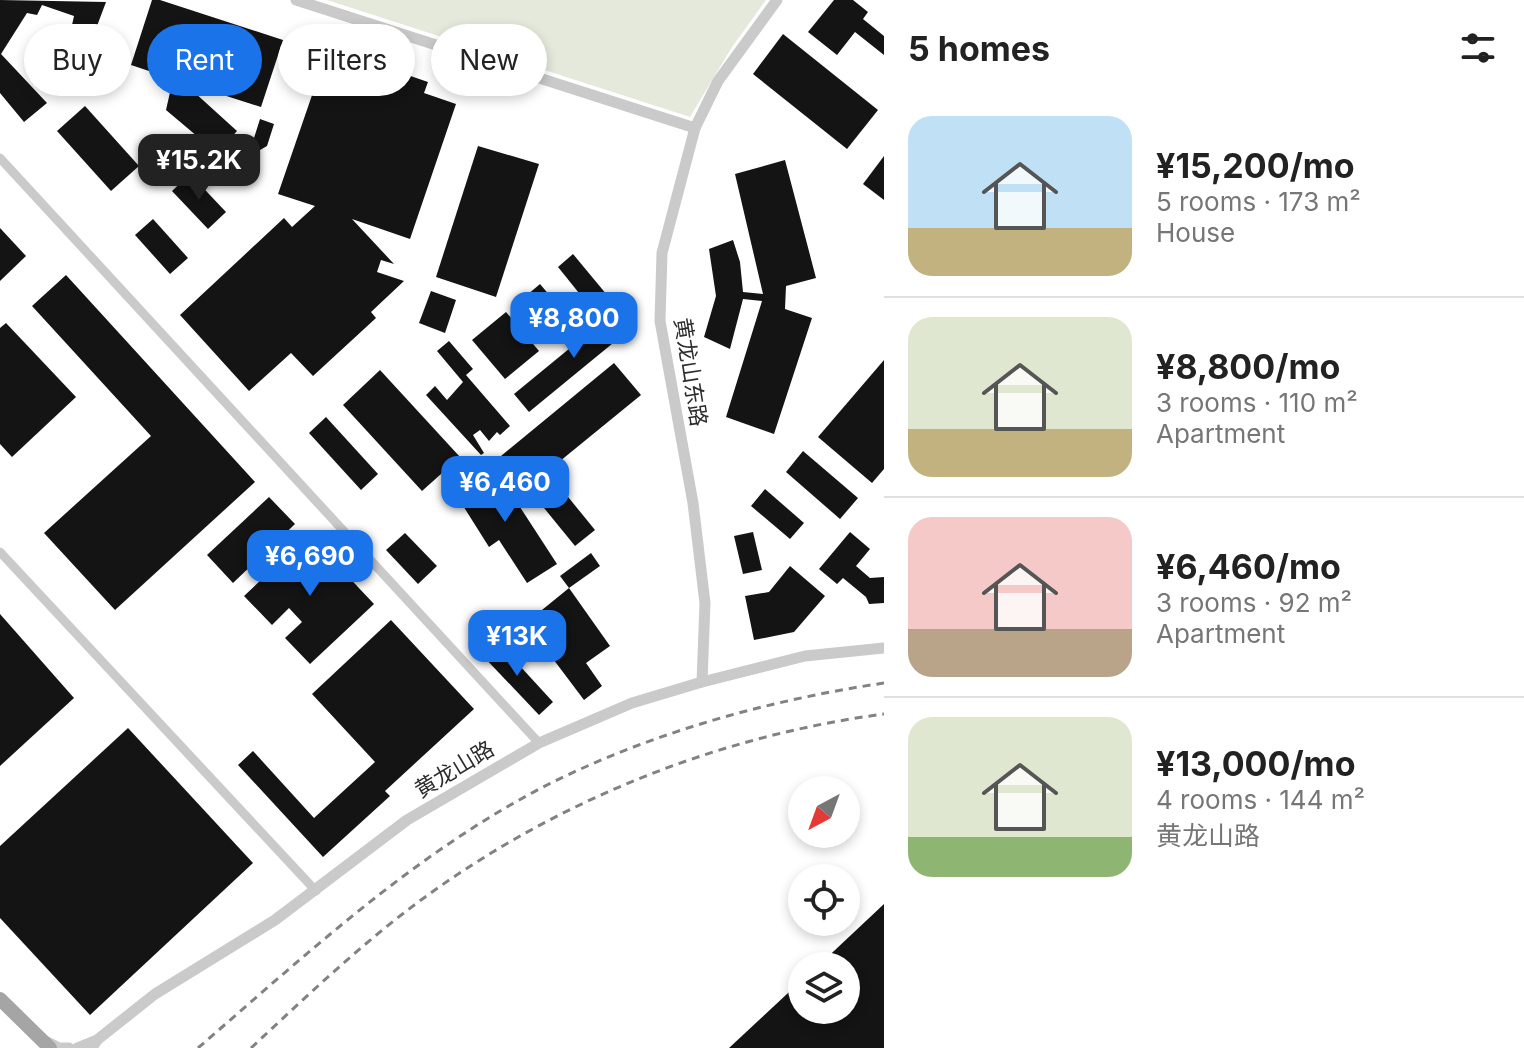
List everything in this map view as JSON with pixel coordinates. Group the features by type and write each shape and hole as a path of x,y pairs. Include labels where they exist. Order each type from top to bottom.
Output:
{"main road":[{"path":"0,999 50,1048"}],"street":[{"path":"296,0 695,128"},
{"name":"黄龙山东路","path":"702,682 705,603 693,503 660,321 662,253 695,128 718,81 777,0"},
{"path":"0,158 539,743"},
{"path":"0,552 316,891"},
{"name":"黄龙山路","path":"77,1048 95,1044 155,994 249,937 316,891 407,820 539,743 632,703 702,682 805,656 884,648"},
{"path":"35,1035 59,1048 69,1048"}],"shaded area":[{"path":"327,0 766,0 732,47 690,117 547,71 547,24 431,24 431,34 415,28 415,24 401,24"}],"building":[{"path":"0,0 106,2 98,24 72,24 74,16 42,5 37,15 27,13 1,54 24,78 24,96 40,96 47,103 24,122 0,93"},
{"path":"152,0 234,24 147,24 147,70 131,65"},
{"path":"834,0 853,0 868,12 863,19 884,36 884,55 855,32 837,55 808,32"},
{"path":"262,33 278,38 278,55 261,107 227,96 262,96"},
{"path":"783,34 878,110 847,149 753,74"},
{"path":"415,78 428,82 424,93 456,104 410,239 352,219 394,264 381,260 377,272 404,281 371,312 376,318 313,376 291,353 249,391 180,315 284,218 292,227 315,206 278,194 312,96 415,96"},
{"path":"169,96 198,96 237,131 217,153 166,110"},
{"path":"85,106 139,166 111,191 57,131"},
{"path":"260,119 274,124 267,146 236,164 229,163 219,154 254,138"},
{"path":"478,146 539,164 496,297 436,277"},
{"path":"884,156 884,200 863,184"},
{"path":"785,160 816,278 786,286 785,309 812,318 774,434 726,417 762,301 743,299 730,349 704,337 716,296 709,249 733,240 740,262 743,292 763,294 735,174"},
{"path":"190,174 226,212 208,229 172,191"},
{"path":"153,219 188,258 170,274 135,235"},
{"path":"0,228 26,256 0,281"},
{"path":"573,254 607,295 591,308 558,267"},
{"path":"66,275 255,482 115,610 44,533 151,436 32,306"},
{"path":"540,284 572,322 552,339 520,301"},
{"path":"431,291 456,300 445,333 419,323"},
{"path":"620,307 635,325 529,412 514,394"},
{"path":"506,312 539,351 505,379 472,340"},
{"path":"6,323 76,397 12,457 0,444 0,328"},
{"path":"449,341 473,369 466,375 510,426 500,435 497,432 489,441 480,430 473,435 484,453 481,455 426,395 435,386 447,400 463,382 437,351"},
{"path":"884,360 884,469 872,483 818,437"},
{"path":"614,363 641,395 527,488 501,456"},
{"path":"380,370 460,457 422,491 343,405"},
{"path":"326,417 378,474 361,490 309,433"},
{"path":"803,451 858,498 840,519 786,472"},
{"path":"494,467 557,564 527,583 499,540 489,547 455,493"},
{"path":"560,487 595,530 575,546 540,503"},
{"path":"765,489 804,523 790,539 751,506"},
{"path":"269,497 295,524 233,583 207,555"},
{"path":"753,532 762,570 743,574 734,536"},
{"path":"850,532 870,549 856,566 870,578 884,577 884,603 869,604 866,597 843,578 837,584 819,569"},
{"path":"405,533 437,566 418,584 386,550"},
{"path":"309,535 374,604 310,664 285,638 302,622 289,608 272,625 244,596"},
{"path":"591,553 600,566 569,588 560,576"},
{"path":"790,566 825,596 794,632 754,640 745,596 769,592"},
{"path":"569,588 610,646 586,663 602,686 584,700 526,623"},
{"path":"0,614 74,698 0,766"},
{"path":"391,620 474,709 385,791 390,796 323,857 238,765 253,751 314,818 375,762 312,694"},
{"path":"497,641 553,702 539,715 482,655"},
{"path":"128,728 253,863 90,1015 0,918 0,846"},
{"path":"884,904 884,1048 729,1048 788,993 788,1024 860,1024 860,952 833,952 850,936 860,936 860,927"}],"railway":[{"path":"198,1048 368,904 457,838 504,808 592,764 673,733 799,698 884,683"},
{"path":"251,1048 398,917 473,864 527,832 583,803 700,756 760,738 884,714"}]}
